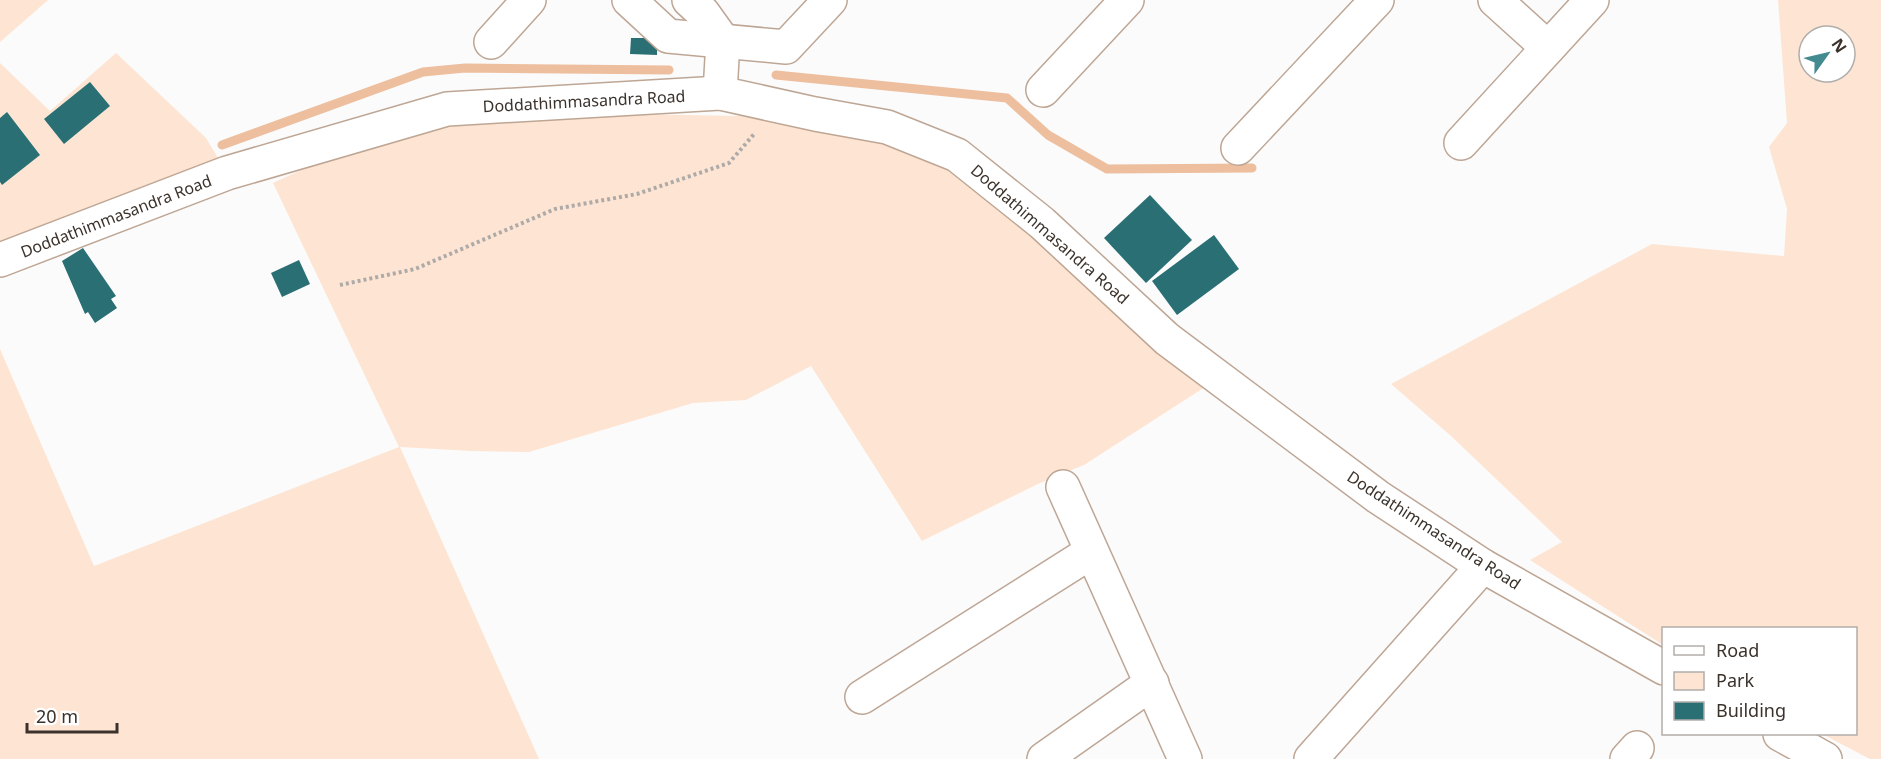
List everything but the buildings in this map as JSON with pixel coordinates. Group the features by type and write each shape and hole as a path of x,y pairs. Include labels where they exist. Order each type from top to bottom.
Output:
{"street":[{"path":"490,42 529,0"},
{"path":"629,0 668,36 786,47 830,0"},
{"path":"688,0 703,13 723,41 720,93"},
{"path":"1043,90 1127,0"},
{"path":"1239,148 1377,0"},
{"path":"1495,0 1548,48"},
{"path":"1461,143 1592,0"},
{"name":"Doddathimmasandra Road","path":"0,260 227,173 447,109 720,93 887,127 957,155 1042,223 1167,339 1378,497 1483,566 1662,667"},
{"path":"1063,488 1185,759"},
{"path":"862,697 1091,552"},
{"path":"1311,759 1483,566"},
{"path":"1044,759 1152,683"},
{"path":"1782,735 1825,759"}],"path":[{"path":"340,285 415,269 555,209 637,194 729,162 758,129 763,103"}],"green space":[{"path":"0,0 48,0 0,42"},
{"path":"1778,0 1881,0 1881,759 1870,759 1824,735 1857,735 1857,627 1662,627 1662,644 1530,560 1562,542 1451,436 1391,384 1652,244 1784,256 1787,209 1769,147 1787,123"},
{"path":"116,53 206,138 221,163 0,247 0,63 50,111"},
{"path":"564,113 745,116 867,131 958,172 1205,387 1084,465 1040,483 922,541 811,366 746,400 693,403 529,452 400,447 539,759 0,759 0,349 94,566 399,447 273,183 366,140 445,120"}],"waterway":[{"path":"222,145 423,72 465,68 669,70"},
{"path":"776,75 1007,98 1048,135 1107,169 1252,168"}]}
